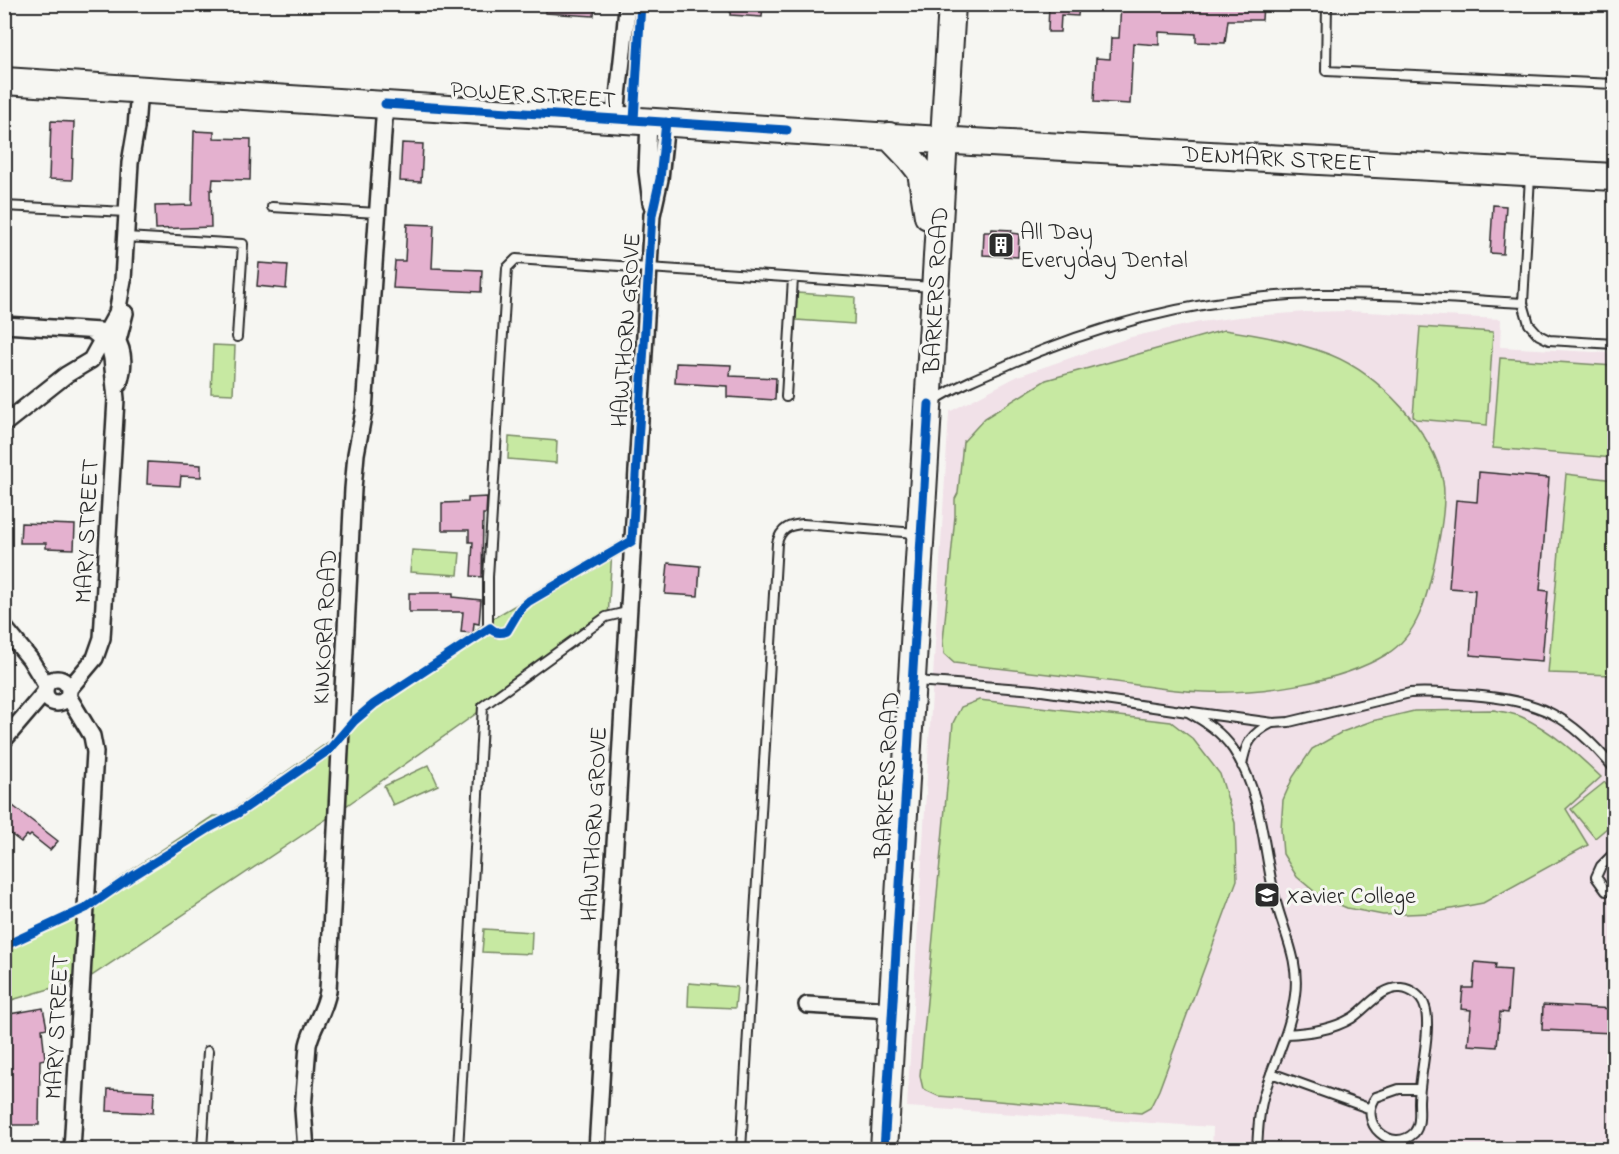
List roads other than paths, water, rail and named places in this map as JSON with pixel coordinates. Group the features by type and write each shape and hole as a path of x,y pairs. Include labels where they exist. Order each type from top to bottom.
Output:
{"main road":[{"name":"BARKERS ROAD","path":"884,1149 952,4"},
{"name":"POWER STREET","path":"4,81 944,140"},
{"path":"889,136 921,172 937,277"},
{"name":"DENMARK STREET","path":"944,140 1614,177"}],"street":[{"name":"HAWTHORN GROVE","path":"597,1149 652,215 660,179 640,120 620,72 625,44 627,4"},
{"path":"4,424 66,375 84,352 106,339 117,313 123,280 130,163 127,126 134,89"},
{"name":"KINKORA ROAD","path":"306,1149 303,1109 309,1037 324,1010 328,991 353,489 356,454 364,411 385,104"},
{"path":"4,325 106,339"},
{"name":"MARY STREET","path":"72,1149 95,752 92,736 57,691 90,662 98,652 102,638 116,399 124,362 123,352 106,339"},
{"path":"4,627 57,691 4,740"},
{"path":"807,1005 892,1010"}],"lane":[{"path":"1327,4 1326,71 1614,84"},
{"path":"1530,172 1523,303 1528,324 1539,335 1549,340 1614,344"},
{"path":"4,206 127,212"},
{"path":"272,207 378,213"},
{"path":"126,237 243,244 237,337"},
{"path":"632,541 529,601 520,609 507,631 494,632 488,626 488,577 507,268 516,259 793,278 937,277"},
{"path":"786,397 793,278"},
{"path":"929,404 971,381 1064,341 1144,317 1217,303 1288,295 1335,294 1523,303"},
{"path":"741,1149 777,543 783,530 788,526 803,524 921,533"},
{"path":"458,1149 483,705 606,617 627,612"},
{"path":"912,681 1025,689 1273,723 1300,720 1410,693 1435,692 1513,700 1549,712 1572,725 1590,740 1614,768"},
{"path":"1188,712 1208,723 1222,735 1242,766 1254,797 1276,901 1293,951 1295,995 1286,1034 1271,1072 1261,1107 1257,1149"},
{"path":"1242,766 1251,738 1259,730 1273,723"},
{"path":"238,813 330,749 340,739"},
{"path":"1614,853 1601,866 1596,877 1606,891 1614,891"},
{"path":"1286,1034 1321,1030 1350,1018 1385,992 1397,988 1409,990 1422,1000 1426,1013 1425,1050 1419,1089 1419,1124 1413,1134 1408,1137 1396,1140 1382,1135 1372,1123 1371,1109 1376,1097 1399,1089 1419,1089"},
{"path":"202,1149 208,1051"},
{"path":"1271,1072 1371,1109"}],"place":[{"name":"All Day Everyday Dental","path":"1001,245"},
{"name":"Xavier College","path":"1267,895"}]}
